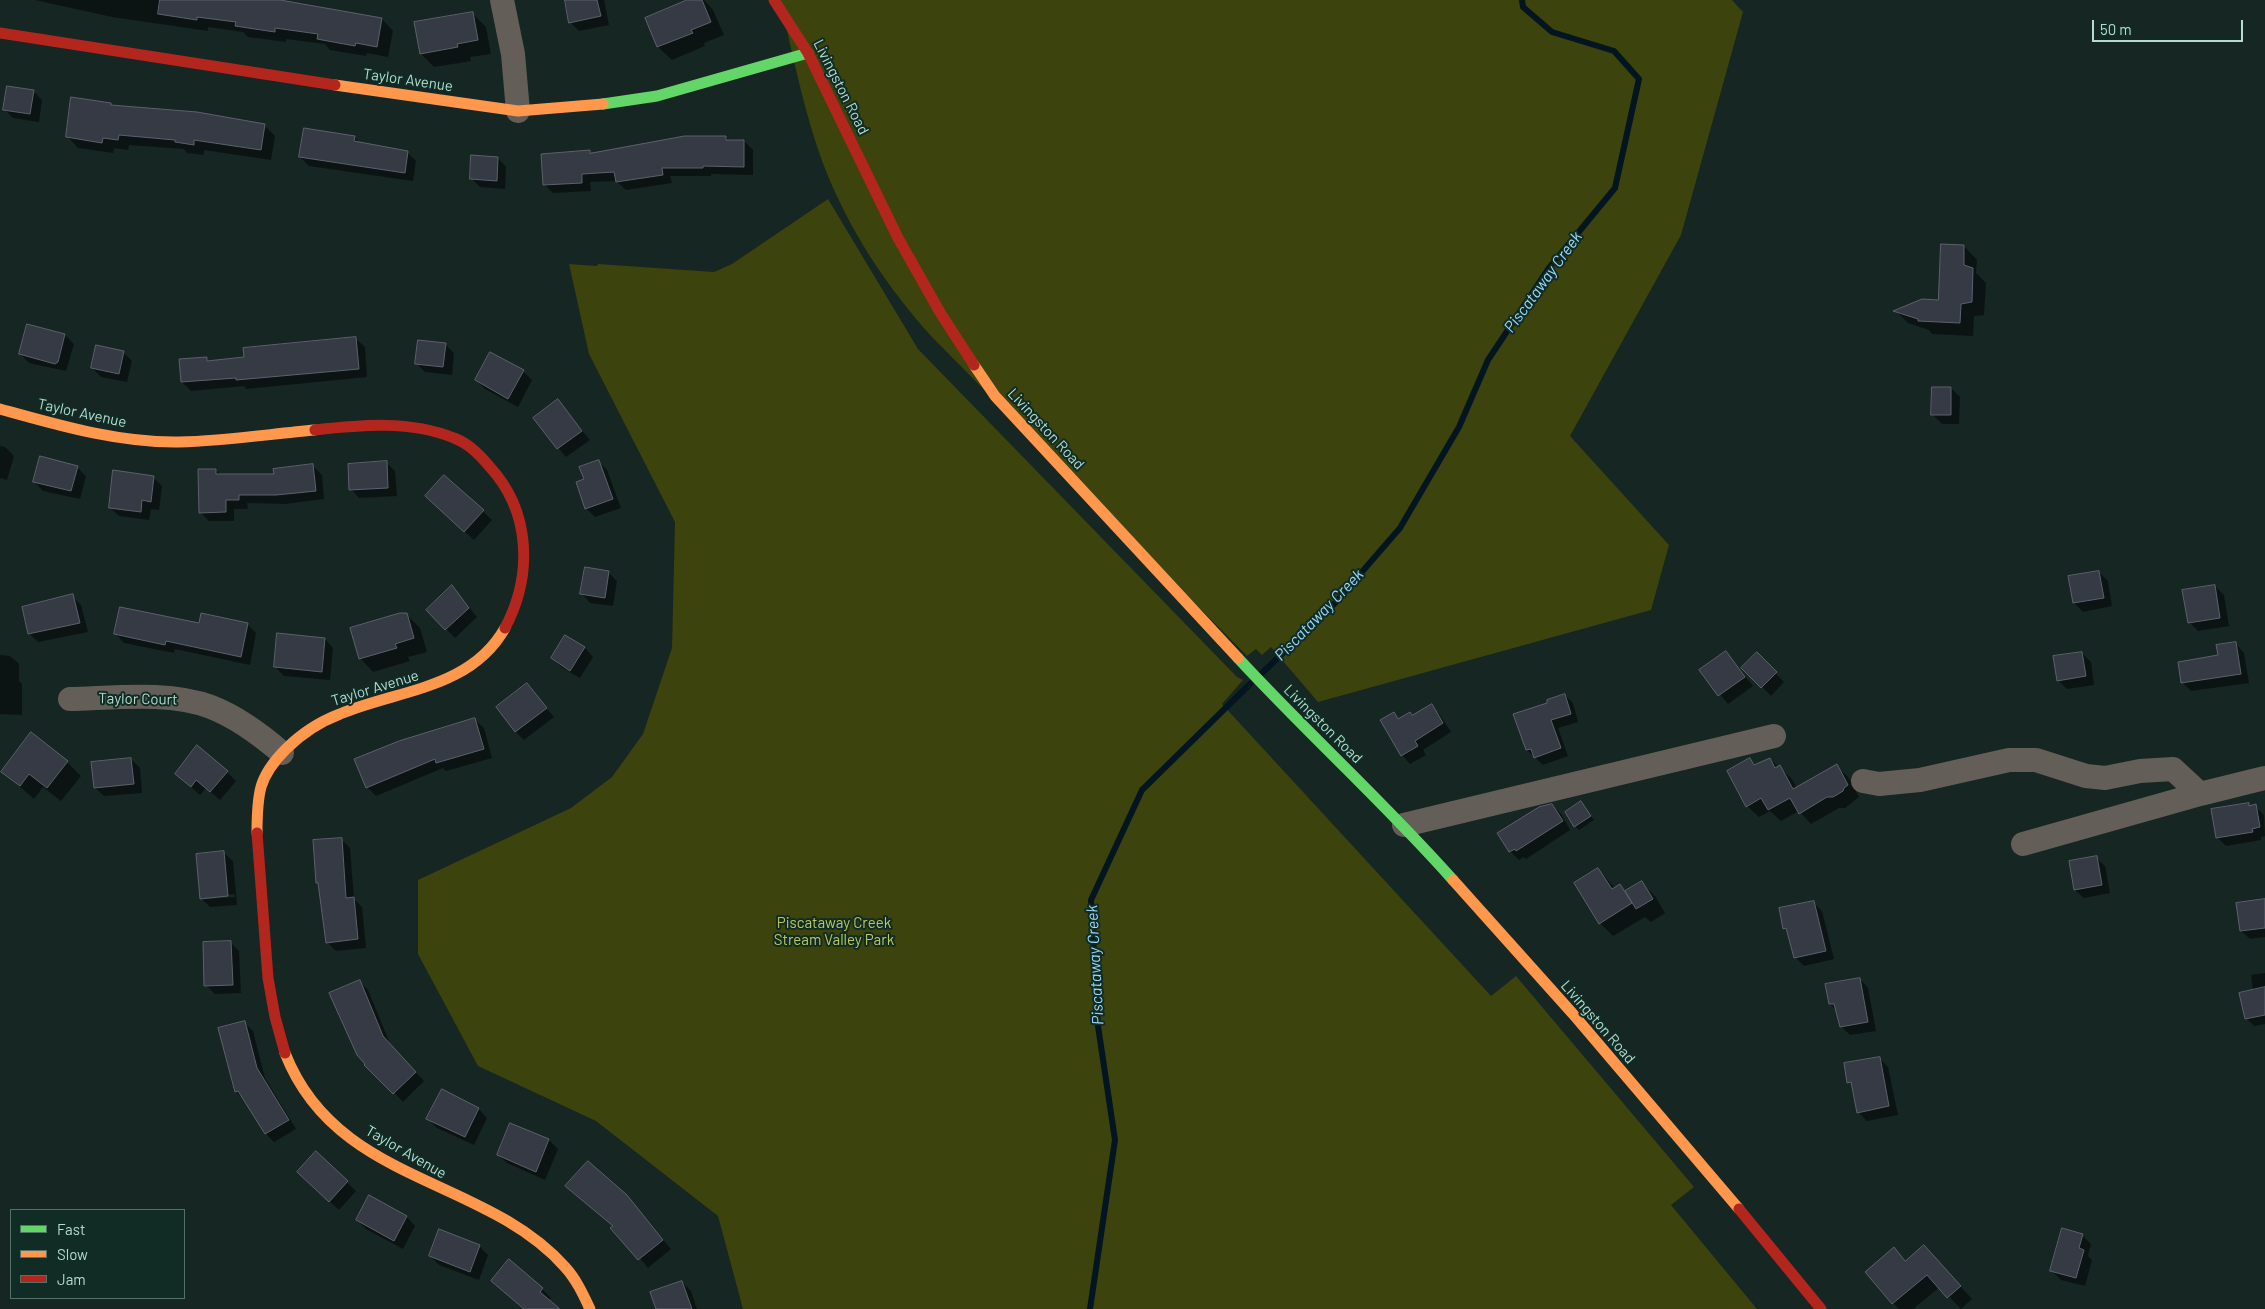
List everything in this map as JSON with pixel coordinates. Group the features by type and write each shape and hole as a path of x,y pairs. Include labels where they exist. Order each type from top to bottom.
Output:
{"street":[{"path":"502,0 513,54 518,111"},
{"name":"Livingston Road","path":"774,0 808,53 898,238 940,314 995,396 1267,690 1404,825 1573,1014 1746,1216 1821,1309"},
{"name":"Taylor Avenue","path":"0,33 251,73 518,111 586,107 657,96 808,53"},
{"name":"Taylor Avenue","path":"0,409 83,430 156,442 180,442 366,425 395,426 437,433 458,439 473,450 494,472 514,499 523,526 525,543 522,585 518,602 500,636 471,666 450,679 427,689 361,706 327,719 306,731 282,753 264,778 260,789 257,815 257,844 266,973 284,1048 293,1074 323,1114 370,1151 412,1175 489,1212 529,1236 571,1272 584,1290 590,1309"},
{"name":"Taylor Court","path":"70,699 168,698 192,701 212,707 237,720 263,736 282,753"},
{"path":"1404,825 1774,736"},
{"path":"1863,781 1879,784 1920,780 2009,760 2036,760 2086,776 2105,778 2173,769 2200,794"},
{"path":"2023,844 2200,794 2265,778"}],"green space":[{"path":"780,0 1732,0 1743,12 1681,235 1570,436 1669,545 1651,610 1318,702 1271,647 1262,655 1256,649 1247,656 932,337 884,277 845,213 824,166 805,105"},
{"name":"Piscataway Creek Stream Valley Park","path":"828,199 918,349 1237,677 1243,680 1222,704 1491,996 1516,976 1694,1187 1671,1205 1757,1309 743,1309 718,1216 596,1121 478,1066 418,954 418,880 571,808 612,777 643,734 672,648 675,522 589,354 569,264 597,266 598,264 714,272 732,264"}],"building":[{"path":"160,0 280,0 382,18 377,47 356,43 355,46 317,39 318,34 275,28 275,32 235,26 236,22 197,17 197,20 158,14"},
{"path":"565,0 597,0 601,16 569,23"},
{"path":"687,0 702,0 711,22 691,30 693,33 657,47 645,18"},
{"path":"473,12 478,40 457,44 458,47 420,54 414,22"},
{"path":"7,86 34,90 30,114 3,110"},
{"path":"71,97 111,103 111,105 197,112 265,124 261,150 194,140 194,145 175,142 175,140 119,135 118,140 103,138 102,143 66,137"},
{"path":"304,128 355,136 354,141 408,151 405,173 299,157"},
{"path":"685,136 726,136 726,140 744,140 744,167 662,168 663,175 616,182 614,172 582,174 582,183 543,185 541,154 590,150 590,153"},
{"path":"471,155 498,157 497,181 470,179"},
{"path":"1941,244 1964,245 1964,265 1973,268 1972,302 1961,304 1960,323 1918,321 1918,319 1893,311 1922,299 1938,300"},
{"path":"27,324 65,334 58,362 55,364 19,354"},
{"path":"356,337 359,369 236,380 236,378 181,382 179,359 207,357 207,361 244,357 243,348"},
{"path":"418,340 446,343 443,367 415,364"},
{"path":"96,345 124,351 119,374 91,368"},
{"path":"490,352 524,370 508,399 475,380"},
{"path":"1932,387 1951,387 1951,415 1931,415"},
{"path":"558,399 582,431 557,449 533,418"},
{"path":"40,456 78,466 71,491 33,482"},
{"path":"599,460 613,499 585,509 576,482 584,479 579,467"},
{"path":"387,461 388,488 349,490 348,464"},
{"path":"313,464 316,491 276,495 239,495 239,500 226,500 226,512 199,513 198,469 216,469 216,474 274,474 273,469"},
{"path":"113,470 154,476 151,502 142,500 141,512 109,508"},
{"path":"444,475 484,510 464,532 425,496"},
{"path":"585,567 609,571 605,598 580,594"},
{"path":"2099,571 2104,598 2073,603 2068,576"},
{"path":"452,585 469,608 445,630 426,610"},
{"path":"2215,585 2220,618 2188,623 2182,590"},
{"path":"73,594 80,623 28,634 22,607"},
{"path":"120,607 199,623 201,613 248,623 241,657 166,641 165,645 114,634"},
{"path":"400,613 407,613 414,638 395,644 397,648 359,659 350,628"},
{"path":"277,633 325,638 322,672 274,667"},
{"path":"565,635 585,647 570,671 551,658"},
{"path":"2236,642 2241,674 2181,683 2178,662 2218,655 2216,645"},
{"path":"1726,651 1745,677 1718,696 1699,670"},
{"path":"1757,652 1777,672 1761,688 1741,668"},
{"path":"2082,652 2086,676 2057,681 2053,656"},
{"path":"527,683 547,708 515,732 496,707"},
{"path":"1565,694 1571,714 1551,720 1561,748 1534,758 1531,749 1526,750 1513,714 1547,703 1547,700"},
{"path":"1432,704 1443,723 1415,741 1418,746 1401,756 1380,720 1394,712 1398,719 1410,712 1412,715"},
{"path":"475,718 484,749 436,763 435,759 366,788 354,759 399,741"},
{"path":"31,732 68,761 47,788 29,774 20,786 1,772"},
{"path":"197,745 228,771 210,792 196,780 191,787 175,774"},
{"path":"131,758 134,784 94,788 91,762"},
{"path":"1750,758 1754,765 1770,758 1775,768 1780,765 1793,789 1837,764 1848,785 1843,791 1833,797 1827,797 1799,814 1790,798 1768,810 1761,798 1746,807 1727,771"},
{"path":"1581,801 1591,816 1574,827 1565,812"},
{"path":"2249,803 2249,806 2256,804 2260,827 2252,829 2253,832 2216,838 2211,809"},
{"path":"1552,804 1563,821 1516,851 1515,849 1509,852 1497,833 1539,807"},
{"path":"342,838 346,898 354,897 358,939 326,943 318,883 316,883 313,840"},
{"path":"224,851 228,896 200,899 196,854"},
{"path":"2097,856 2102,885 2074,890 2069,861"},
{"path":"1598,868 1612,889 1620,884 1632,903 1599,924 1574,883"},
{"path":"1642,881 1653,899 1636,909 1625,891"},
{"path":"2265,899 2265,928 2240,931 2236,903"},
{"path":"1814,901 1826,951 1794,958 1786,928 1783,929 1779,908"},
{"path":"231,941 233,985 204,986 203,942"},
{"path":"1860,978 1868,1022 1840,1027 1834,1004 1829,1004 1825,984"},
{"path":"360,980 383,1036 416,1072 393,1094 364,1065 357,1055 329,993"},
{"path":"2265,987 2265,1015 2245,1019 2239,993"},
{"path":"245,1021 257,1068 289,1120 265,1134 238,1091 235,1092 218,1028"},
{"path":"1880,1057 1889,1106 1857,1113 1851,1082 1847,1083 1844,1063"},
{"path":"442,1089 479,1108 465,1137 426,1119"},
{"path":"510,1123 549,1139 536,1172 497,1155"},
{"path":"316,1151 348,1181 329,1202 297,1172"},
{"path":"588,1161 627,1195 663,1240 638,1260 610,1228 613,1226 565,1186"},
{"path":"369,1195 407,1216 394,1241 356,1220"},
{"path":"2062,1228 2083,1234 2079,1248 2084,1250 2076,1278 2050,1271"},
{"path":"439,1229 480,1245 470,1272 429,1256"},
{"path":"1924,1245 1961,1286 1947,1298 1927,1275 1892,1304 1865,1272 1894,1247 1905,1261"},
{"path":"509,1259 543,1288 540,1292 560,1309 524,1309 491,1281"},
{"path":"682,1281 692,1309 656,1309 650,1292"}],"waterway":[{"name":"Piscataway Creek","path":"1260,675 1335,603 1400,528 1459,427 1488,360 1549,268 1615,188 1639,79 1614,51 1552,32 1523,7 1522,0"},
{"name":"Piscataway Creek","path":"1090,1309 1115,1140 1098,1026 1091,900 1142,790 1251,683"}],"traffic: fast":[{"path":"603,104 657,96 808,53"},
{"path":"1238,658 1401,824 1453,880"}],"traffic: slow":[{"path":"335,85 518,111 603,104"},
{"path":"974,365 995,396 1238,658"},
{"path":"0,409 88,432 156,442 213,440 315,430"},
{"path":"257,833 258,804 263,782 274,762 298,738 332,717 453,676 473,664 490,648 505,628"},
{"path":"1453,880 1573,1014 1739,1209"},
{"path":"285,1053 308,1096 339,1129 375,1154 494,1214 532,1237 565,1267 579,1287 590,1309"}],"traffic: jam":[{"path":"774,0 808,53 898,238 941,314 974,365"},
{"path":"0,33 335,85"},
{"path":"315,430 385,425 420,428 459,440 482,458 503,484 513,503 520,523 523,544 520,587 514,608 505,628"},
{"path":"257,833 268,978 275,1017 285,1053"},
{"path":"1739,1209 1821,1309"}]}
